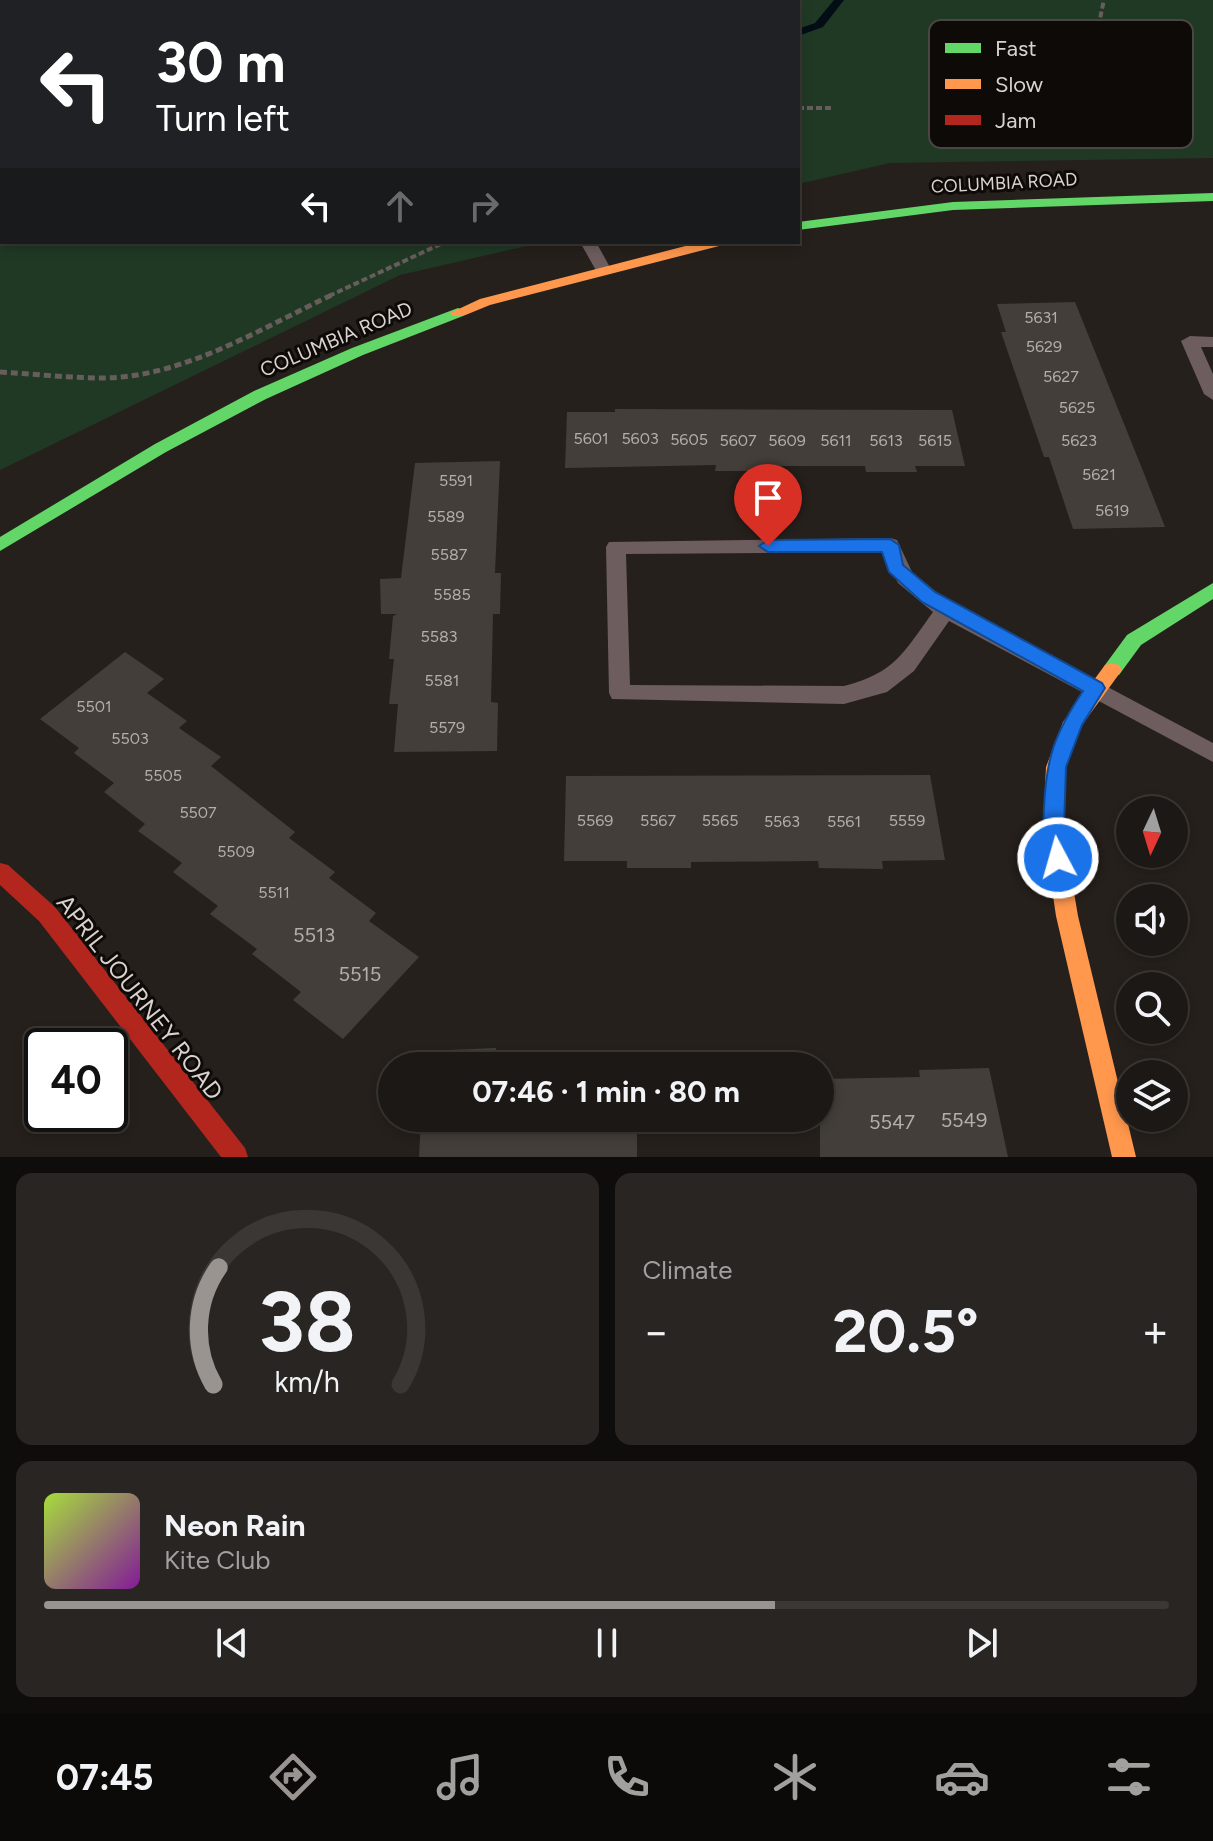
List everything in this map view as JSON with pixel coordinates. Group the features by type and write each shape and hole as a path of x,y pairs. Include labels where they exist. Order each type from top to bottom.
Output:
{"main road":[{"name":"COLUMBIA ROAD","path":"800,226 923,207 1049,200 1213,197"},
{"name":"COLUMBIA ROAD","path":"0,545 132,463 260,395 371,346 485,302 604,271 667,248 701,244"},
{"path":"1124,1157 1067,916 1053,828 1056,767 1073,722 1134,640 1213,590"},
{"name":"APRIL JOURNEY ROAD","path":"0,872 47,914 236,1157"}],"lane":[{"path":"589,244 604,271"},
{"path":"1213,342 1190,341 1213,394"},
{"path":"946,609 907,665 879,686 844,695 620,693 616,547 890,545 895,568 911,585 946,609 1096,688 1179,738 1213,753"}],"path":[{"path":"1100,20 1104,0"},
{"path":"800,108 834,108"},
{"path":"0,372 106,378 149,372 195,358 441,244"}],"green space":[{"path":"800,0 1213,0 1213,158 890,163 800,184"},
{"path":"0,244 535,244 400,275 0,470"}],"building":[{"path":"1075,302 1165,527 1073,529 1049,457 1044,457 1001,332 1006,332 997,304"},
{"path":"615,409 952,410 965,466 915,466 917,472 866,472 865,466 765,466 766,471 715,471 716,465 565,468 567,412 615,412"},
{"path":"500,461 495,573 501,573 500,614 493,614 491,702 498,703 497,751 394,752 398,704 389,704 394,659 389,659 393,616 397,614 381,614 380,579 401,578 415,463"},
{"path":"125,652 164,679 147,693 187,721 179,728 221,757 211,766 295,832 289,838 335,872 329,878 376,913 369,921 419,957 343,1039 293,1000 301,992 252,954 257,949 210,914 218,906 173,872 182,863 138,831 145,824 104,792 114,783 74,753 79,748 40,719"},
{"path":"930,775 945,860 882,861 883,869 819,868 818,861 691,862 691,868 627,868 627,861 564,861 566,776"},
{"path":"496,1048 496,1052 425,1051"},
{"path":"989,1068 1008,1157 820,1157 820,1132 834,1132 834,1079 920,1077 919,1070"},
{"path":"420,1132 637,1132 637,1157 419,1157"}],"waterway":[{"path":"800,32 819,25 839,0"}],"traffic: fast":[{"path":"800,226 953,206 1213,197"},
{"path":"0,545 226,412 333,362 458,313"},
{"path":"1112,670 1134,640 1213,590"}],"traffic: slow":[{"path":"458,313 485,302 710,244"},
{"path":"1112,670 1073,722 1056,767 1053,828 1067,916 1124,1157"}],"traffic: jam":[{"path":"0,872 47,914 236,1157"}],"route":[{"path":"768,546 890,545 895,568 928,597 1096,688 1073,722 1056,767 1053,828 1058,858"}]}
